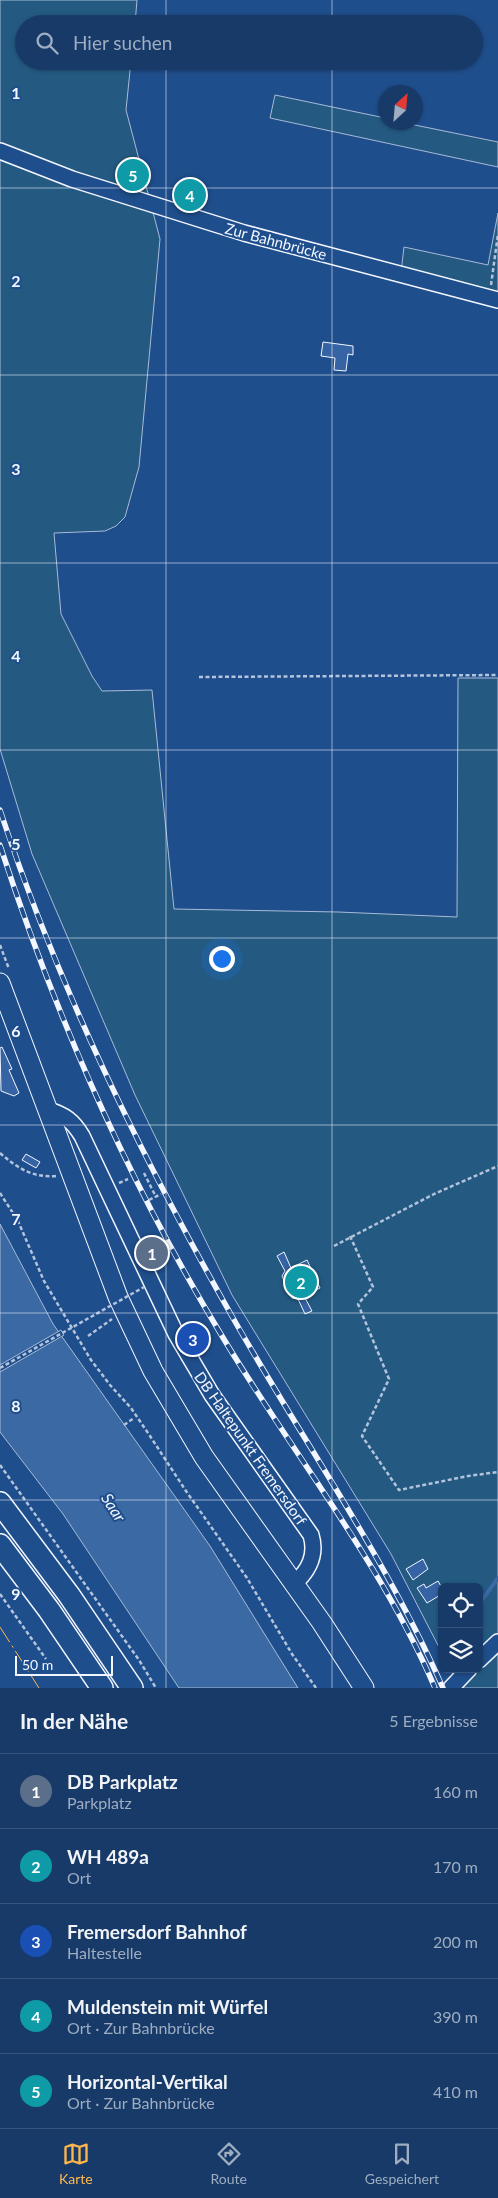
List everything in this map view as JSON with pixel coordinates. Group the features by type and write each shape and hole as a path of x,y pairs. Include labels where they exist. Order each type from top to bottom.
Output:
{"highway":[{"path":"0,1503 69,1595 132,1688"},
{"path":"0,1545 49,1610 102,1688"}],"main road":[{"path":"0,983 118,1297 153,1372 204,1457 295,1583 364,1688"}],"street":[{"name":"Zur Bahnbrücke","path":"0,151 72,179 244,233 494,298"},
{"name":"DB Haltepunkt Fremersdorf","path":"48,1110 61,1114 72,1121 82,1136 176,1334 212,1395 311,1535 314,1550 312,1560 303,1575 295,1583"},
{"path":"483,1656 498,1642"},
{"path":"451,1688 465,1673"}],"path":[{"path":"494,298 498,234"},
{"path":"199,677 498,675"},
{"path":"0,1153 15,1166 31,1174 53,1176 72,1174"},
{"path":"334,1246 434,1194 498,1166"},
{"path":"144,1174 156,1197"},
{"path":"0,1193 18,1221 44,1281 91,1360 110,1386 131,1408 247,1578 292,1654 316,1688"},
{"path":"149,1200 161,1194"},
{"path":"350,1236 372,1287 358,1304 389,1379 362,1436 399,1490 498,1472"},
{"path":"0,1368 144,1287"},
{"path":"88,1336 116,1317"},
{"path":"124,1425 134,1418"},
{"path":"0,1465 139,1660 156,1688"},
{"path":"0,1594 46,1659"}],"shaded area":[{"path":"0,0 137,0 136,15 15,15 15,70 130,70 126,110 160,239 139,467 125,517 116,526 105,531 54,533 61,614 92,676 102,691 152,690 174,909 338,912 457,917 458,678 498,678 498,1688 460,1688 452,1673 483,1673 483,1583 438,1583 438,1645 391,1554 232,1295 135,1095 32,854 0,749"},
{"path":"275,95 378,117 378,130 423,130 423,127 498,142 498,167 270,118"},
{"path":"498,213 498,297 401,272 404,247 488,265"}],"water":[{"name":"Saar","path":"0,1224 53,1324 210,1546 298,1688 179,1688 63,1514 0,1432"}],"pier":[{"path":"61,1330 64,1335 0,1372 0,1365"}],"building":[{"path":"323,342 353,346 353,355 348,354 346,371 334,370 335,358 321,356"},
{"path":"2,1047 12,1069 9,1070 19,1093 14,1096 1,1091 0,1048"},
{"path":"26,1154 40,1162 36,1168 22,1160"},
{"path":"284,1252 291,1268 307,1260 320,1288 304,1296 312,1311 305,1314 298,1299 292,1298 282,1276 285,1271 277,1256"},
{"path":"423,1559 428,1569 413,1580 406,1569"},
{"path":"438,1581 439,1583 438,1596 427,1603 417,1588 424,1584 426,1588"}],"waterway":[{"path":"483,1599 498,1578"}],"railway":[{"path":"0,810 48,941 75,1006 134,1133 233,1318 370,1546 396,1593 443,1688"},
{"path":"0,845 45,972 70,1035 125,1158 156,1219 188,1278 249,1380 389,1596 435,1688"}],"power":[{"path":"0,1627 39,1688"}],"place":[{"name":"Horizontal-Vertikal","path":"133,175"},
{"name":"Muldenstein mit Würfel","path":"190,195"},
{"name":"DB Parkplatz","path":"152,1253"},
{"name":"WH 489a","path":"301,1282"},
{"name":"Fremersdorf Bahnhof","path":"193,1339"}]}
